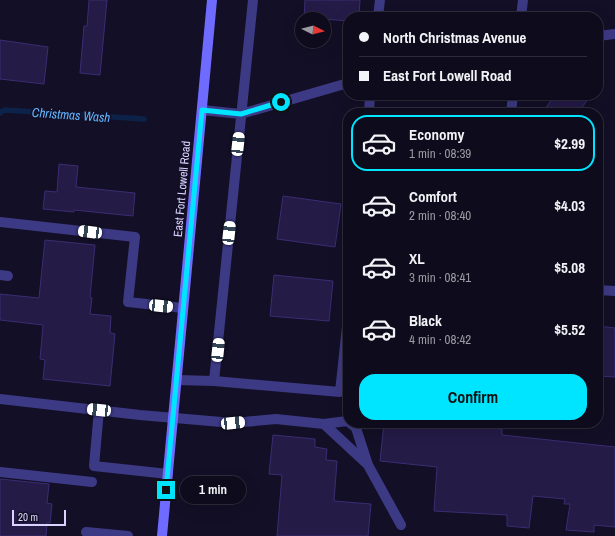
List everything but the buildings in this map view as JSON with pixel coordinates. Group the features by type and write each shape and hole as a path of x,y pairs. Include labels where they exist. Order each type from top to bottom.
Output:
{"main road":[{"name":"East Fort Lowell Road","path":"162,536 212,0"}],"street":[{"path":"214,381 253,0"},
{"path":"379,12 380,0"},
{"path":"522,12 523,0"},
{"path":"603,35 615,34"},
{"path":"202,110 241,114 343,84"},
{"path":"0,222 136,237 128,302 184,308"},
{"path":"603,290 615,291"},
{"path":"177,380 214,381 340,392 343,364"},
{"path":"0,399 233,423 276,419 324,424 343,422"},
{"path":"99,410 94,466 168,474"},
{"path":"324,424 368,465"},
{"path":"356,428 368,465 402,525"},
{"path":"0,472 92,482"},
{"path":"86,532 128,536"}],"waterway":[{"name":"Christmas Wash","path":"0,113 4,110 144,119"}],"route":[{"path":"166,490 202,110 241,114 281,102"}]}
